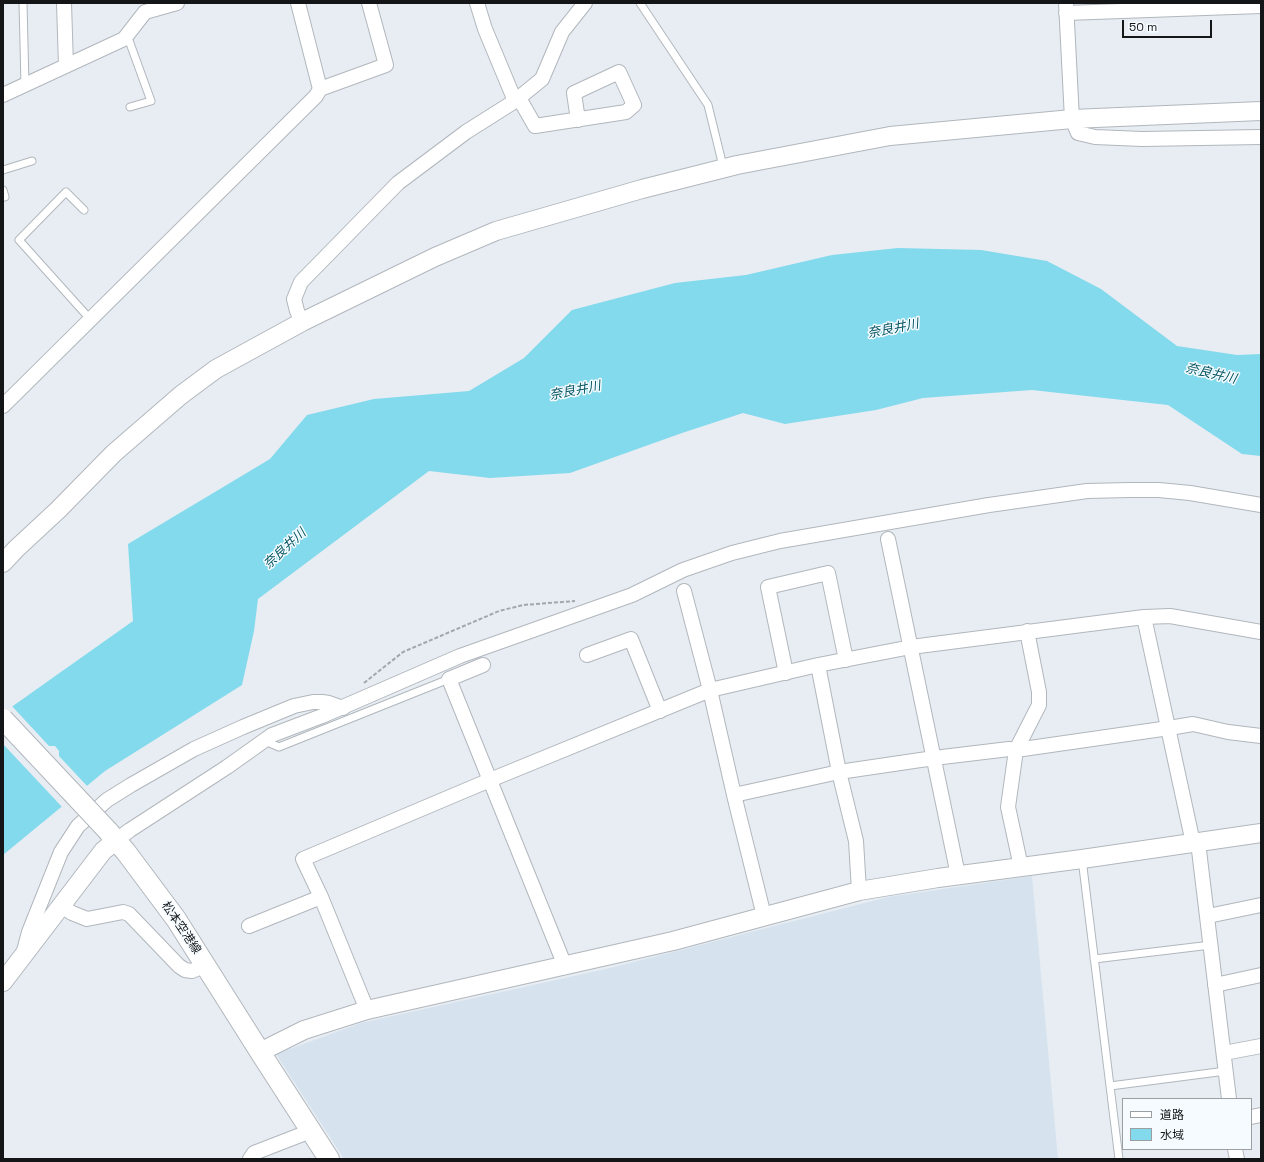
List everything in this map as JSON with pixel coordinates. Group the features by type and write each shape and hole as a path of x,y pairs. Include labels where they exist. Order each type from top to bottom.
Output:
{"main road":[{"name":"松本空港線","path":"3,719 126,852 176,919 329,1159"}],"street":[{"path":"64,3 66,66"},
{"path":"3,95 124,39 144,7 177,3"},
{"path":"298,3 320,89"},
{"path":"3,406 316,96 320,89 386,66 369,3"},
{"path":"477,3 485,30 517,99 535,126 578,120"},
{"path":"302,322 294,299 301,282 398,184 466,132 517,99 542,79 562,32 585,3"},
{"path":"1261,6 1066,8 1072,119 1078,133 1095,137 1142,139 1261,137"},
{"path":"3,563 114,453 181,395 216,369 302,322 435,257 496,231 722,169 890,136 1072,119 1261,111"},
{"path":"3,982 103,851 112,836 130,830 227,767 272,735 343,708 460,656 632,595 683,570 732,553 780,541 989,505 1087,491 1159,490 1190,493 1261,505"},
{"path":"888,539 958,875"},
{"path":"786,673 768,586 828,573 846,660"},
{"path":"684,591 710,690 764,916"},
{"path":"367,1010 321,897 303,859 490,780 710,690 910,647 1144,617 1170,616 1261,632"},
{"path":"1144,617 1196,843 1208,916 1229,1098"},
{"path":"1021,866 1008,807 1016,750 1038,704 1039,692 1027,631"},
{"path":"587,655 631,638 660,711"},
{"path":"483,665 449,679 565,966"},
{"path":"818,666 839,772 856,841 859,890"},
{"path":"21,960 29,932 61,852 78,826 107,800 194,749 294,706 313,702 322,702 330,703 343,708"},
{"path":"734,795 839,772 934,758 1008,749 1016,750 1193,724 1228,732 1261,736"},
{"path":"260,1052 304,1030 367,1010 673,941 859,890 1261,833"},
{"path":"249,926 321,897"},
{"path":"1208,916 1261,905"},
{"path":"61,906 72,913 87,919 123,912 129,914 179,966 185,970 192,971 206,965"},
{"path":"1215,985 1261,975"},
{"path":"1224,1053 1261,1046"},
{"path":"250,1159 254,1153 310,1130"}],"lane":[{"path":"23,3 25,85"},
{"path":"640,3 708,105 721,158 722,169"},
{"path":"127,34 151,101 130,107"},
{"path":"3,170 32,161"},
{"path":"84,210 66,192 20,240 90,319"},
{"path":"265,741 279,747 449,679"},
{"path":"1082,859 1119,1159"},
{"path":"1094,959 1211,945"},
{"path":"1110,1086 1226,1071"}],"path":[{"path":"360,686 403,652 499,611 523,605 577,600"}],"shaded area":[{"path":"1032,876 1058,1159 344,1159 276,1054 361,1023 610,968 888,897"}],"water":[{"name":"奈良井川","path":"898,248 981,250 1047,261 1101,289 1177,346 1237,355 1261,354 1261,456 1242,454 1168,405 1032,390 923,398 876,410 785,424 743,413 570,473 490,478 429,471 258,599 254,631 242,685 105,771 3,855 3,713 133,621 128,544 270,459 307,415 374,399 469,391 524,358 572,310 675,283 746,275 832,255"}],"pier":[{"path":"11,705 49,746 55,746 59,751 59,756 88,787 63,808 3,744 3,711"}]}
